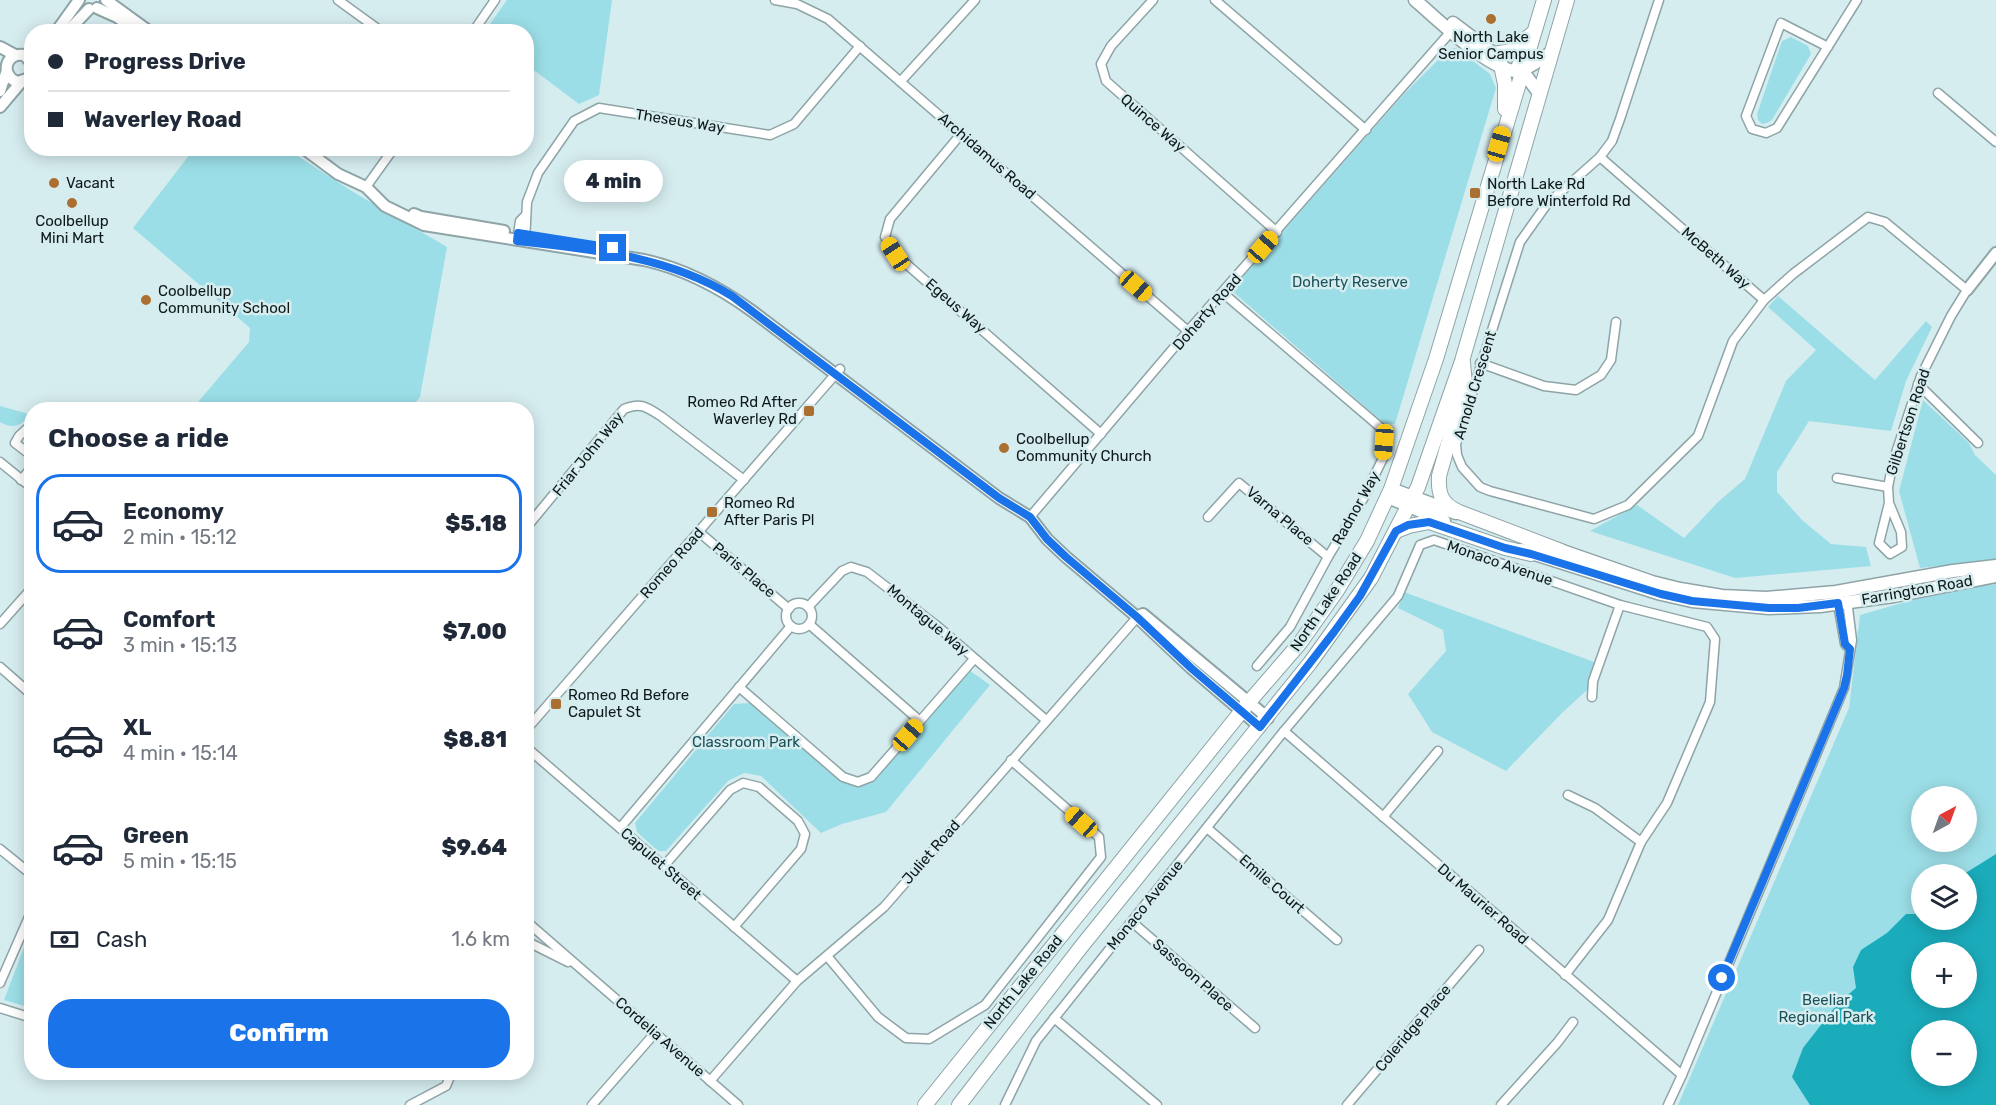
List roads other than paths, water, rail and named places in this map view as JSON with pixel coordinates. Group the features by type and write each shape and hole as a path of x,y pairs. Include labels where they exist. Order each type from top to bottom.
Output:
{"main road":[{"path":"1415,0 1498,60 1517,63 1539,93"},
{"path":"1427,0 1453,28"},
{"name":"North Lake Road","path":"925,1105 1245,707 1300,643 1336,592 1367,541 1389,493 1436,359 1505,123 1544,0"},
{"name":"North Lake Road","path":"959,1105 1081,947 1328,640 1360,596 1396,531 1411,502 1462,361 1567,0"},
{"path":"1498,60 1532,34"},
{"path":"1522,70 1551,53"},
{"path":"1498,60 1505,84 1505,123"},
{"path":"1462,361 1465,382 1439,476 1440,497 1453,509 1561,551"},
{"name":"Farrington Road","path":"1389,493 1531,554 1661,594 1692,601 1769,608 1798,608 1942,573 1996,566"},
{"name":"Farrington Road","path":"1411,502 1652,582 1706,594 1766,598 1841,597 1933,589 1996,576"},
{"path":"1396,531 1408,525 1429,522 1505,548 1531,554"}],"street":[{"path":"62,24 79,0 83,6 99,4 135,24"},
{"path":"338,0 371,24"},
{"path":"478,24 495,0"},
{"name":"Archidamus Road","path":"775,0 798,2 828,19 1188,331"},
{"path":"901,81 975,0"},
{"name":"Quince Way","path":"1153,0 1111,46 1101,64 1106,81 1277,232"},
{"path":"1215,0 1366,130"},
{"path":"1600,157 1612,141 1659,0"},
{"path":"1828,47 1781,23 1746,116 1752,129 1766,134 1777,128 1828,47 1857,0"},
{"path":"76,24 99,4"},
{"path":"99,4 127,24"},
{"name":"Doherty Road","path":"1032,515 1188,331 1277,232 1453,28"},
{"name":"Theseus Way","path":"521,238 520,221 525,216 527,202 538,173 574,121 599,108 770,135 794,124 860,46"},
{"path":"0,47 24,56"},
{"path":"0,91 4,68 8,60 24,51"},
{"path":"4,68 12,80 24,80"},
{"path":"0,107 24,83"},
{"path":"1938,93 1996,142"},
{"name":"Egeus Way","path":"961,134 890,219 885,237 895,254 1101,434"},
{"path":"314,156 338,174 368,184"},
{"path":"325,156 368,184 388,201 421,217 521,238 635,252 698,270 724,284 754,304 837,371 1032,515 1060,551 1140,615 1264,722"},
{"path":"368,184 388,156"},
{"name":"McBeth Way","path":"1600,157 1764,300 1793,274 1868,217 1885,222 1966,290"},
{"name":"Arnold Crescent","path":"1600,157 1545,207 1520,242 1456,444 1457,455 1462,467 1480,487 1594,519 1628,505 1698,436 1733,341 1764,300"},
{"name":"Gilbertson Road","path":"1889,503 1901,532 1902,547 1890,554 1879,543 1889,503 1888,487 1893,462 1918,384 1966,290 1996,253"},
{"name":"Radnor Way","path":"1223,293 1380,427 1384,442 1384,456 1363,499 1290,627 1257,666"},
{"path":"1480,363 1544,386 1576,390 1601,375 1611,360 1616,322"},
{"name":"Romeo Road","path":"534,721 837,371"},
{"path":"1918,384 1978,443"},
{"name":"Friar John Way","path":"534,518 624,409 636,404 649,408 662,417 744,480"},
{"path":"24,431 15,443 24,450"},
{"path":"0,462 24,482"},
{"path":"1838,478 1888,487"},
{"name":"Varna Place","path":"1208,517 1239,483 1328,557"},
{"name":"Paris Place","path":"699,532 789,609"},
{"name":"Monaco Avenue","path":"1005,1105 1036,1041 1284,732 1398,596 1420,545 1434,540 1620,605 1707,627 1715,639 1710,702 1667,803 1641,842 1608,920 1565,975"},
{"name":"Montague Way","path":"808,607 842,571 851,567 867,572 936,625 1046,720"},
{"path":"0,624 24,597"},
{"path":"1668,1105 1844,688 1852,640 1841,597"},
{"path":"798,604 808,607 812,617 809,624 800,629 791,626 787,620 789,609 798,604"},
{"path":"1592,697 1593,681 1620,605"},
{"name":"Juliet Road","path":"711,1081 796,981 884,907 1140,615"},
{"path":"809,624 920,721"},
{"path":"620,828 791,626"},
{"path":"739,687 843,777 858,782 871,777 974,659"},
{"path":"0,667 24,688"},
{"name":"Du Maurier Road","path":"1284,732 1682,1075"},
{"path":"1383,817 1438,751"},
{"name":"Capulet Street","path":"534,754 796,981"},
{"path":"826,956 878,1017 906,1038 929,1040 985,1005 1101,857 1099,837 1011,760"},
{"path":"664,866 730,790 743,783 759,787 798,821 805,834 801,849 734,927"},
{"path":"1568,795 1594,808 1641,842"},
{"name":"Emile Court","path":"1207,828 1337,940"},
{"path":"0,849 24,868"},
{"name":"Sassoon Place","path":"1132,922 1255,1028"},
{"path":"0,983 24,928"},
{"name":"Cordelia Avenue","path":"534,928 738,1105"},
{"name":"Cordelia Avenue","path":"534,945 582,969"},
{"name":"Coleridge Place","path":"1349,1105 1479,950"},
{"path":"0,1008 24,1016"},
{"path":"1054,1018 1154,1104"},
{"path":"1501,1105 1573,1022"},
{"path":"592,1105 655,1033"},
{"path":"410,1105 446,1086 449,1080"}],"place":[{"name":"North Lake Senior Campus","path":"1491,19"},
{"name":"Vacant","path":"54,183"},
{"name":"North Lake Rd Before Winterfold Rd","path":"1475,193"},
{"name":"Coolbellup Mini Mart","path":"72,203"},
{"name":"Coolbellup Community School","path":"146,300"},
{"name":"Romeo Rd After Waverley Rd","path":"809,411"},
{"name":"Coolbellup Community Church","path":"1004,448"},
{"name":"Romeo Rd After Paris Pl","path":"712,512"},
{"name":"Romeo Rd Before Capulet St","path":"556,704"}],"park label":[{"name":"Doherty Reserve","path":"1350,282"},
{"name":"Classroom Park","path":"746,742"},
{"name":"Beeliar Regional Park","path":"1826,1008"}]}
